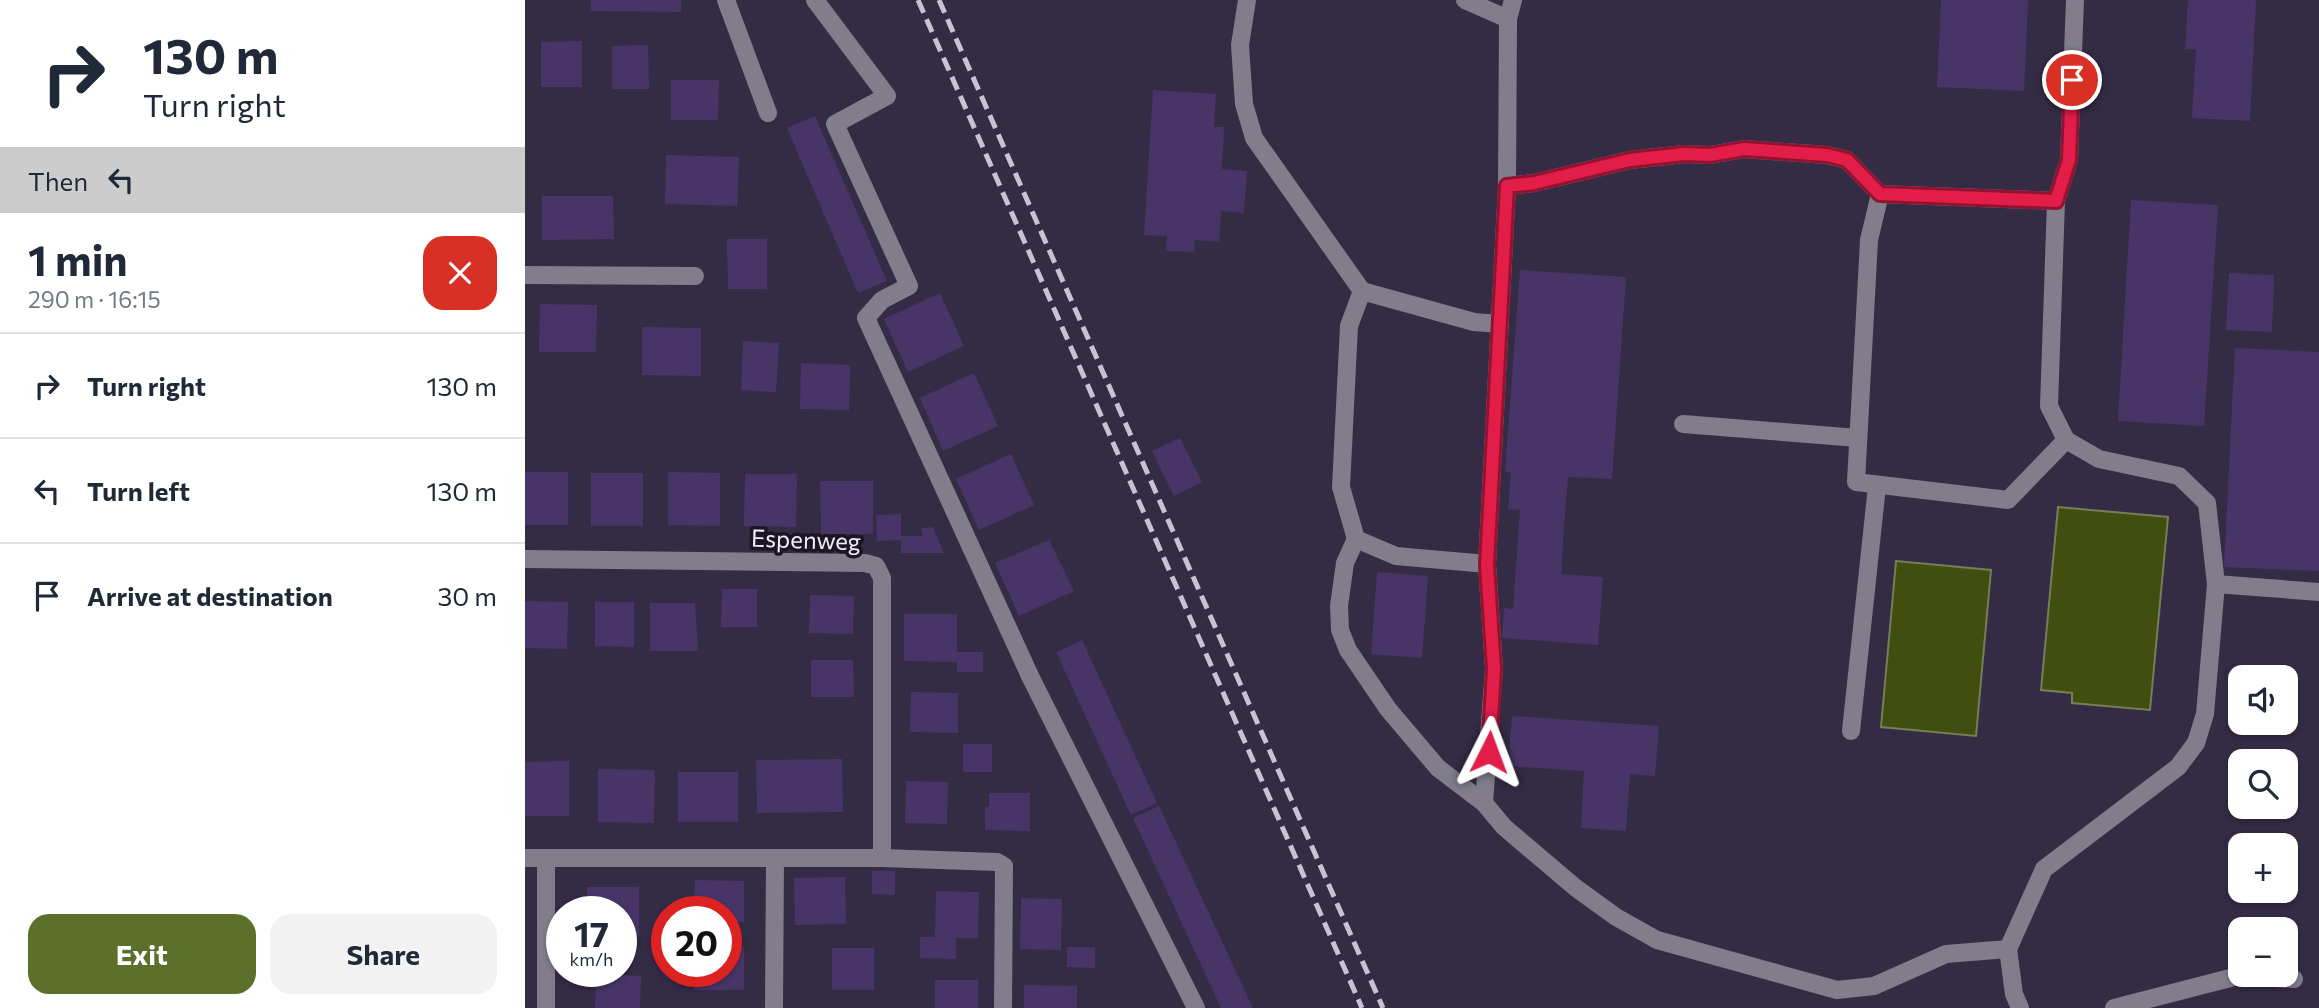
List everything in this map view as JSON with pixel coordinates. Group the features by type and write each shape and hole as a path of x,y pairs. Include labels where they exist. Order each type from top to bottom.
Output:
{"street":[{"path":"726,0 768,113"},
{"path":"815,0 887,96 835,124 909,286 883,300 866,318 1030,676 1196,1008"},
{"path":"1247,0 1240,45 1244,104 1254,138 1362,291 1474,322 1500,324"},
{"path":"1465,0 1508,19"},
{"path":"1484,803 1494,669 1487,565 1507,186 1508,19 1513,0"},
{"path":"2019,1008 2014,994 2008,949 2044,869 2178,767 2196,743 2204,714 2216,584 2207,503 2179,476 2099,459 2066,440 2049,406 2056,201 2069,160 2075,0"},
{"path":"1507,186 1534,183 1630,160 1684,154 1710,155 1744,149 1827,155 1847,160 1880,194 2056,201"},
{"path":"1880,194 1869,240 1856,482 2008,500 2066,440"},
{"path":"525,275 695,276"},
{"path":"1362,291 1349,326 1341,488 1356,539 1345,563 1339,606 1340,630 1348,650 1388,709 1439,768 1484,803 1504,827 1576,888 1657,940 1837,990 1874,986 1945,954 2008,949"},
{"path":"1683,424 1858,438"},
{"path":"1851,731 1877,486"},
{"path":"1356,539 1396,556 1487,565"},
{"name":"Espenweg","path":"525,559 865,562 876,566 882,578 882,858"},
{"path":"2216,584 2319,592"},
{"path":"525,858 882,858 997,862 1004,866 1003,1008"},
{"path":"546,859 546,1008"},
{"path":"774,1008 775,859"},
{"path":"2114,1008 2157,1004 2228,979"}],"shaded area":[{"path":"2058,507 2168,517 2150,710 2072,703 2072,693 2041,690"},
{"path":"1896,561 1991,570 1976,736 1881,727"}],"building":[{"path":"591,0 681,0 681,12 591,11"},
{"path":"1941,0 2028,0 2024,91 1937,87"},
{"path":"2188,0 2256,0 2250,121 2192,118 2196,49 2185,49"},
{"path":"582,41 582,87 541,87 541,42"},
{"path":"648,45 649,89 612,89 612,46"},
{"path":"671,80 719,80 718,120 671,120"},
{"path":"1153,90 1216,94 1214,127 1224,127 1222,169 1247,171 1244,213 1221,211 1219,242 1195,240 1194,252 1166,251 1167,236 1144,235"},
{"path":"815,116 887,281 858,293 787,128"},
{"path":"666,155 739,157 737,206 665,204"},
{"path":"542,196 613,196 614,239 542,240"},
{"path":"2131,200 2218,205 2204,426 2118,421"},
{"path":"727,239 767,239 767,289 728,289"},
{"path":"1520,270 1626,277 1612,479 1568,477 1565,513 1561,574 1603,577 1598,645 1502,638 1504,608 1513,609 1520,510 1508,509 1511,472 1505,472"},
{"path":"2229,273 2274,275 2272,332 2226,330"},
{"path":"940,293 964,346 908,372 884,319"},
{"path":"540,304 597,305 596,352 539,352"},
{"path":"642,327 701,328 701,376 642,375"},
{"path":"743,341 779,343 776,392 741,390"},
{"path":"2235,348 2319,352 2319,571 2224,567"},
{"path":"801,363 850,365 849,410 800,409"},
{"path":"974,373 998,426 943,451 920,398"},
{"path":"1180,438 1202,482 1174,496 1152,451"},
{"path":"1011,454 1034,505 979,530 956,479"},
{"path":"525,472 568,472 568,525 525,525"},
{"path":"668,472 720,473 720,526 668,525"},
{"path":"591,473 643,473 643,526 591,526"},
{"path":"745,474 797,474 796,527 744,526"},
{"path":"820,481 873,481 873,534 821,534"},
{"path":"901,514 901,536 923,536 921,528 933,527 944,553 901,553 901,540 877,541 876,515"},
{"path":"1049,540 1074,591 1019,616 995,563"},
{"path":"1377,572 1428,576 1422,658 1371,654"},
{"path":"722,589 757,589 757,627 721,627"},
{"path":"810,595 854,596 853,634 809,633"},
{"path":"525,601 568,602 567,649 525,648"},
{"path":"595,602 634,602 634,647 595,646"},
{"path":"650,603 695,603 698,651 650,651"},
{"path":"904,614 957,614 957,652 983,652 983,672 957,672 957,662 904,661"},
{"path":"1082,640 1157,803 1131,815 1056,652"},
{"path":"811,660 853,660 854,697 811,697"},
{"path":"911,692 958,693 958,733 910,732"},
{"path":"1512,716 1659,726 1655,776 1630,774 1626,831 1581,828 1584,771 1508,766"},
{"path":"963,744 992,744 992,772 963,772"},
{"path":"842,759 843,812 757,813 756,760"},
{"path":"569,761 569,816 525,816 525,762"},
{"path":"598,769 655,770 654,823 598,822"},
{"path":"678,772 738,772 738,822 678,822"},
{"path":"906,781 948,782 947,824 905,823"},
{"path":"989,793 1030,793 1030,831 985,830 985,807 989,807"},
{"path":"1159,806 1253,1008 1221,1008 1133,818"},
{"path":"872,871 895,871 895,895 872,894"},
{"path":"845,877 846,924 795,925 794,878"},
{"path":"695,880 744,881 744,922 742,896 694,896"},
{"path":"587,887 639,887 639,935 637,896 587,896"},
{"path":"936,891 979,892 978,938 956,938 956,959 920,958 920,937 935,937"},
{"path":"1021,898 1062,899 1061,950 1020,949"},
{"path":"744,947 744,990 694,990 694,987 742,987"},
{"path":"1067,947 1095,947 1095,968 1067,967"},
{"path":"832,948 874,948 874,990 832,990"},
{"path":"637,976 641,976 640,1008 595,1008 596,987 637,987"},
{"path":"935,980 978,980 978,1008 935,1008"},
{"path":"1024,985 1077,986 1077,1008 1024,1008"}],"railway":[{"path":"918,0 1362,1008"},
{"path":"939,0 1383,1008"}],"route":[{"path":"1489,752 1494,669 1487,565 1507,186 1534,183 1630,160 1684,154 1710,155 1744,149 1827,155 1847,160 1880,194 2056,201 2069,160 2072,80"}]}
